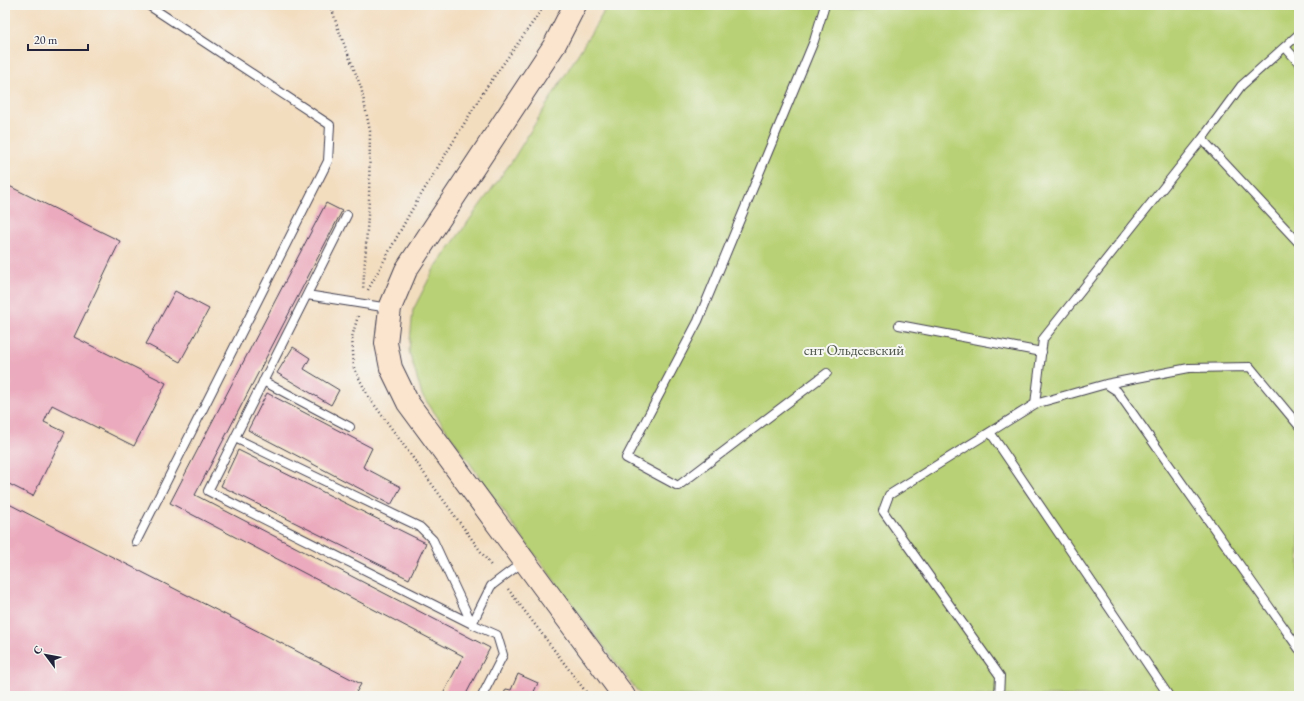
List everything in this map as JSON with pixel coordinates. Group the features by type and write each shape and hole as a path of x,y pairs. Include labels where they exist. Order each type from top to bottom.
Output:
{"street":[{"path":"575,5 554,46 406,270 390,308 386,343 391,368 408,403 624,696"}],"lane":[{"path":"136,542 328,161 330,125 148,5"},
{"path":"825,5 814,41 698,321 626,458 678,486 827,373"},
{"path":"1035,404 1043,339 1202,139 1241,86 1299,34"},
{"path":"1285,47 1299,63"},
{"path":"1202,139 1299,243"},
{"path":"347,215 208,491 472,624 497,635 503,655 482,696"},
{"path":"307,295 390,308"},
{"path":"899,325 1042,352"},
{"path":"999,696 1000,676 883,510 889,494 1035,404 1106,384 1189,368 1250,366 1299,426"},
{"path":"263,381 350,427"},
{"path":"1106,384 1117,391 1299,649"},
{"path":"990,432 1169,696"},
{"path":"235,438 420,528 433,540 472,624"},
{"path":"472,624 492,586 524,560"}],"path":[{"path":"331,5 337,26 361,87 370,130 369,200 362,303"},
{"path":"545,5 484,91 410,212 362,303 352,337 354,368 368,396 501,579 589,696"}],"green space":[{"name":"снт Ольдеевский","path":"606,5 1299,5 1299,696 641,696 521,536 422,395 409,351 413,310 434,269 512,161 602,15"}],"building":[{"path":"5,184 120,241 74,337 166,383 134,446 52,405 44,422 65,432 33,496 5,482"},
{"path":"326,203 342,211 195,495 490,648 465,696 442,696 463,656 170,503"},
{"path":"175,291 209,309 180,362 146,344"},
{"path":"293,347 310,358 304,369 339,390 331,405 277,373"},
{"path":"267,393 372,448 363,467 401,487 391,505 248,430"},
{"path":"238,450 426,543 409,579 221,486"},
{"path":"5,502 361,684 354,696 5,696"},
{"path":"518,674 538,683 532,696 503,696 506,689 511,690"}]}
